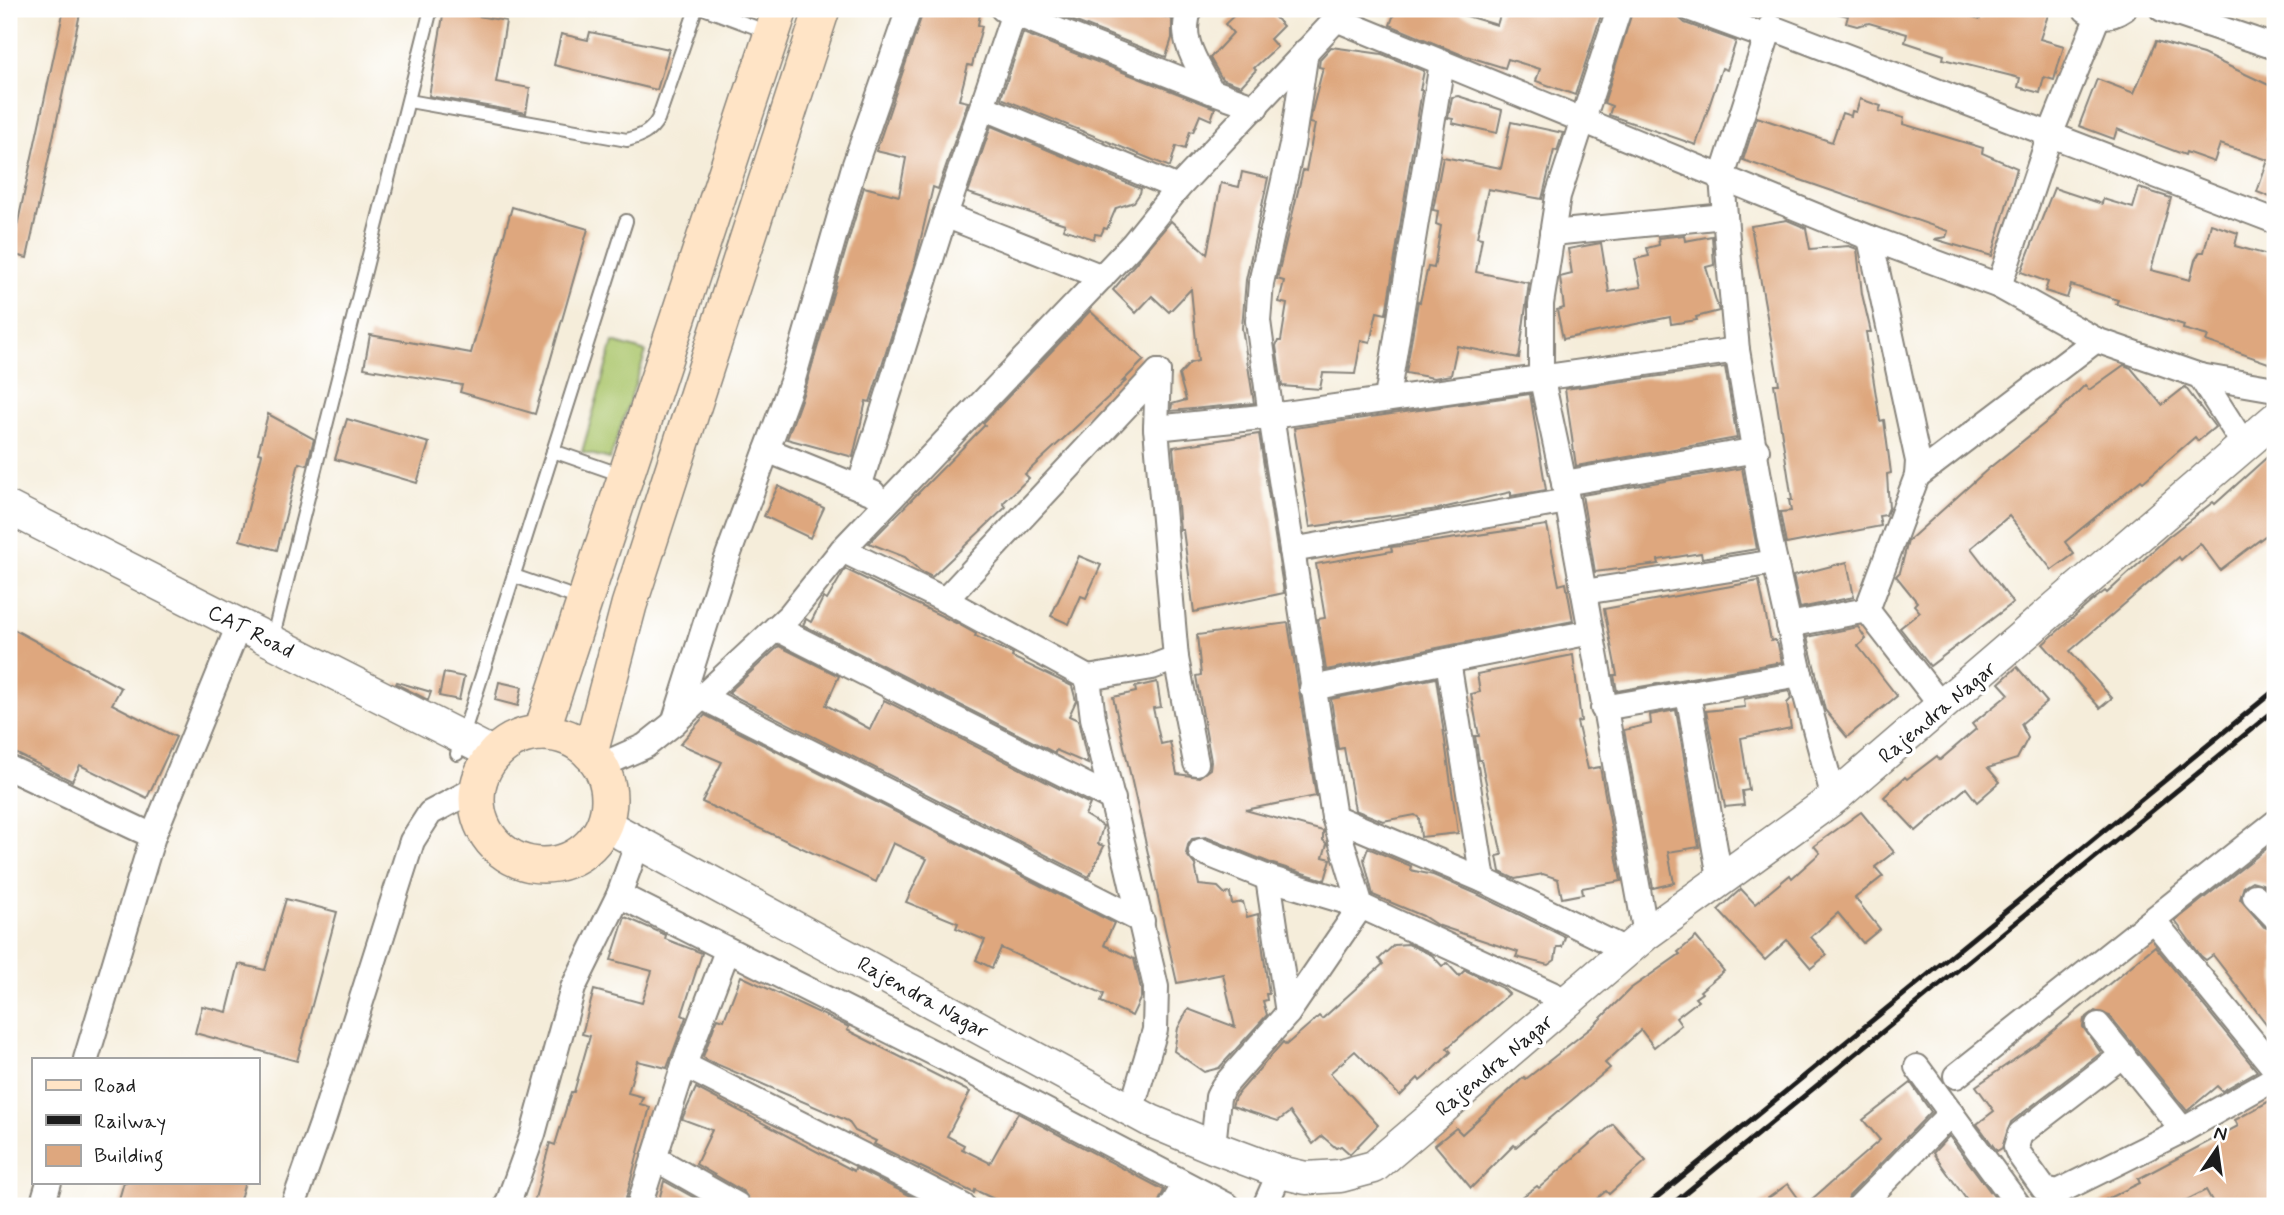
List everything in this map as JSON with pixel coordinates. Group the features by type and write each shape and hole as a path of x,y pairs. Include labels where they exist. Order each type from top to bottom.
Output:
{"main road":[{"path":"595,760 629,605 822,9"},
{"path":"541,733 776,21"},
{"path":"541,733 568,738 595,760 607,785 609,805 604,824 589,846 566,861 548,865 530,864 511,857 495,846 483,829 477,809 475,761 518,738 541,733"}],"street":[{"path":"674,723 722,572 797,366 854,167 909,9"},
{"path":"1190,9 1184,32 1187,44 1211,91"},
{"path":"1619,9 1558,196 1541,304 1541,375 1566,492 1591,632 1637,942"},
{"path":"1691,9 1771,24 2275,221"},
{"path":"1998,286 2091,12 2108,16 2124,9"},
{"path":"2162,9 2275,47"},
{"path":"859,487 982,107 1009,11 1256,107"},
{"path":"595,760 645,746 674,723 776,628 842,550 1102,277 1178,188 1341,14 1442,63 1870,238 1998,286 2096,340 2200,376 2275,390"},
{"path":"1771,24 1722,177 1725,216 1737,350 1776,562 1800,674 1834,798"},
{"path":"1306,51 1292,145 1261,283 1258,321 1312,688 1334,817 1361,906"},
{"path":"1387,398 1442,63"},
{"path":"982,107 1178,188"},
{"path":"945,215 1102,277"},
{"path":"1552,233 1725,216"},
{"path":"1867,610 1917,476 1918,461 1870,238"},
{"path":"1917,476 2096,340"},
{"path":"1156,428 1271,416 1541,375 1737,350"},
{"path":"944,600 1158,372 1156,428 1177,659 1196,763"},
{"path":"2200,376 2245,446"},
{"name":"Rajendra Nagar","path":"604,824 1131,1111 1213,1147 1280,1172 1306,1178 1340,1176 1374,1167 1637,942 1720,878 1834,798 1943,708 2275,419"},
{"path":"767,450 891,501"},
{"path":"1292,550 1757,450"},
{"name":"CAT Road","path":"9,508 236,633"},
{"name":"CAT Road","path":"9,525 270,649 475,761"},
{"path":"842,550 944,600 1088,678 1152,667 1177,659"},
{"path":"1584,592 1776,562"},
{"path":"1867,610 1943,708"},
{"path":"1789,625 1867,610"},
{"path":"776,628 1113,799"},
{"path":"1312,688 1591,632"},
{"path":"86,1058 152,836 236,633"},
{"path":"1448,661 1483,880"},
{"path":"1603,708 1800,674"},
{"path":"1088,678 1093,718 1156,988 1155,1030 1131,1111"},
{"path":"1688,693 1720,878"},
{"path":"702,697 1142,921"},
{"path":"293,1206 323,1124 412,842 430,813 475,761"},
{"path":"9,768 152,836"},
{"path":"1334,817 1637,942"},
{"path":"1956,1076 2275,822"},
{"path":"507,1206 533,1134 573,988 619,895 638,842"},
{"path":"1201,851 1268,878 1361,906 1569,1002"},
{"path":"1268,878 1288,1013"},
{"path":"619,895 1228,1206"},
{"path":"2255,896 2275,917"},
{"path":"1213,1147 1218,1097 1223,1087 1288,1013 1361,906"},
{"path":"2154,921 2275,1069"},
{"path":"639,1206 684,1065 726,951"},
{"path":"2098,1025 2183,1130"},
{"path":"2123,1055 2017,1139 2019,1154 2043,1189 2058,1192 2183,1130 2275,1078"},
{"path":"684,1065 963,1206"},
{"path":"1917,1067 2019,1206"},
{"path":"1860,1206 1951,1113"},
{"path":"654,1158 738,1206"},
{"path":"1265,1206 1280,1172"},
{"path":"42,1206 48,1184"},
{"path":"1171,1206 1185,1184"}],"lane":[{"path":"270,649 431,9"},
{"path":"409,101 626,140 640,136 651,130 658,119 696,9"},
{"path":"706,9 776,21"},
{"path":"475,761 513,576 626,222"},
{"path":"553,451 625,477"},
{"path":"513,576 584,601"}],"green space":[{"path":"613,342 646,352 610,459 582,452"}],"building":[{"path":"64,9 81,9 27,258 11,254"},
{"path":"924,9 981,9 978,25 982,26 972,66 968,65 959,100 968,102 938,189 933,187 916,259 870,402 866,401 853,457 787,439 807,383 864,187 899,196 906,158 876,151"},
{"path":"1043,9 1139,9 1172,19 1172,38 1166,57"},
{"path":"1241,9 1267,9 1283,26 1270,39 1277,47 1254,68 1256,70 1241,86 1222,79 1210,58 1233,33 1225,24"},
{"path":"1396,9 1461,9 1460,14 1497,25 1502,9 1603,9 1575,95 1536,81 1540,69 1508,59 1505,68 1460,54 1390,25"},
{"path":"1633,9 1676,9 1679,18 1685,23 1736,41 1727,70 1722,68 1696,145 1609,115 1612,106 1604,103"},
{"path":"1838,9 1947,9 1980,19 1983,9 2050,9 2040,39 2064,46 2054,80 2044,77 2040,93 2018,87 2020,78 1943,59 1944,55 1905,42 1907,34 1869,23 1857,26 1846,23 1848,16 1837,13"},
{"path":"444,10 506,21 496,82 530,88 526,113 429,96"},
{"path":"590,32 669,49 657,90 554,65 561,34 588,40"},
{"path":"1023,33 1215,108 1211,120 1200,115 1193,132 1190,131 1185,149 1176,146 1170,167 1001,98"},
{"path":"2156,41 2203,54 2275,88 2275,119 2271,137 2275,139 2275,199 2257,192 2268,160 2220,144 2214,162 2186,152 2185,155 2117,129 2114,139 2079,126 2097,79 2134,93"},
{"path":"1331,47 1382,54 1424,71 1422,90 1386,314 1377,312 1370,342 1361,340 1355,374 1323,373 1320,389 1282,386 1276,346 1278,341 1281,341 1287,304 1279,302 1284,281 1277,279 1303,170 1306,171 1315,124 1310,123 1323,68 1319,67 1320,59"},
{"path":"1458,96 1502,110 1497,133 1452,123 1453,119 1448,118 1452,97"},
{"path":"1860,99 1881,106 1879,111 1904,118 1903,124 1983,148 1982,153 2017,168 1992,256 1934,239 1946,237 1948,231 1743,160 1757,117 1832,142 1842,113 1851,116 1852,111 1856,112"},
{"path":"1511,122 1563,133 1557,151 1554,150 1542,199 1488,189 1477,237 1482,238 1476,272 1529,283 1519,358 1457,346 1451,375 1434,378 1406,373 1418,301 1420,302 1428,267 1434,268 1441,226 1436,224 1438,211 1433,210 1443,157 1501,168"},
{"path":"991,126 1141,189 1140,193 1134,202 1116,208 1107,229 1104,228 1101,235 1095,234 1094,239 1063,229 1065,224 968,193"},
{"path":"1242,172 1268,178 1246,280 1242,328 1254,403 1171,411 1172,404 1186,400 1179,375 1190,363 1198,361 1191,289 1169,312 1152,296 1136,313 1113,290 1171,221 1207,254 1221,183 1239,187"},
{"path":"2054,188 2102,204 2103,199 2133,208 2139,188 2171,198 2151,270 2190,280 2195,260 2200,252 2204,252 2211,224 2238,233 2235,246 2275,257 2275,351 2271,364 2206,341 2208,336 2183,329 2184,325 2116,304 2118,300 2071,285 2067,298 2045,291 2048,282 2021,272"},
{"path":"512,207 588,229 535,414 460,392 462,385 364,368 370,335 471,353"},
{"path":"1787,220 1806,228 1810,249 1849,246 1857,249 1862,294 1871,332 1866,332 1880,421 1884,420 1891,473 1887,474 1889,508 1886,515 1879,516 1881,526 1786,544 1780,512 1791,511 1789,500 1792,500 1774,384 1779,384 1751,226"},
{"path":"1684,235 1685,241 1712,236 1714,265 1706,267 1719,311 1696,317 1697,320 1671,324 1670,317 1563,339 1557,310 1564,308 1560,277 1572,274 1568,249 1601,243 1609,292 1641,287 1635,259 1649,256 1647,248 1659,245 1658,238"},
{"path":"1090,311 1144,360 1123,381 1127,380 1025,474 1029,478 1003,503 1006,507 932,577 920,571 905,557 869,543 985,425 983,423"},
{"path":"2124,365 2131,368 2162,405 2185,387 2215,427 2198,441 2195,437 2143,482 2141,480 2065,542 2074,554 2052,570 2009,516 1971,548 2013,603 1930,666 1900,628 1920,612 1914,605 1917,602 1896,576 1900,572 1908,541 1988,469 2054,416 2085,385 2089,390"},
{"path":"1725,367 1737,438 1576,466 1565,389"},
{"path":"1530,394 1546,490 1511,496 1511,492 1438,509 1310,527 1294,428"},
{"path":"268,414 314,439 307,465 299,463 277,550 240,540 262,454 258,453"},
{"path":"347,419 429,443 417,483 335,459"},
{"path":"1259,434 1284,593 1194,612 1183,530 1180,530 1173,447"},
{"path":"2275,450 2275,549 2265,536 2220,570 2200,543 2181,560 2179,557 2070,651 2112,698 2100,708 2043,644 2092,601 2105,591 2107,593 2168,537 2213,502 2215,504"},
{"path":"1742,468 1757,549 1702,558 1701,553 1658,560 1659,564 1595,572 1582,495"},
{"path":"778,486 824,508 810,538 764,516"},
{"path":"1547,525 1559,585 1566,583 1573,621 1326,670 1318,619 1325,618 1316,564 1392,551 1391,547"},
{"path":"1079,556 1101,565 1086,598 1081,596 1069,624 1051,616"},
{"path":"1847,562 1854,597 1800,608 1793,576"},
{"path":"845,569 958,624 976,634 975,636 1013,654 1012,657 1072,686 1076,701 1069,716 1078,720 1088,764 1056,750 1055,753 803,625 806,619 811,622 823,598 827,600"},
{"path":"1759,581 1771,641 1775,640 1778,645 1782,662 1617,691 1614,675 1617,675 1604,609"},
{"path":"1288,623 1316,796 1245,810 1323,831 1323,840 1327,844 1323,857 1331,859 1325,880 1273,864 1206,837 1192,839 1188,845 1186,854 1195,865 1199,885 1218,887 1225,894 1230,893 1232,904 1243,902 1247,917 1258,914 1269,994 1266,994 1267,1000 1263,1001 1267,1015 1219,1068 1204,1072 1174,1051 1178,1028 1188,1009 1235,1027 1223,974 1177,983 1113,697 1136,692 1135,687 1157,682 1161,707 1153,708 1161,744 1170,742 1177,774 1199,777 1210,769 1211,761 1196,676 1201,675 1197,635"},
{"path":"1858,627 1866,639 1858,646 1897,696 1847,737 1825,710 1807,637"},
{"path":"15,630 121,688 112,704 176,737 147,798 80,765 72,781 9,750 9,639"},
{"path":"779,646 839,676 826,705 870,729 884,700 1090,804 1085,815 1103,826 1098,844 1104,846 1089,877 728,693"},
{"path":"1573,655 1581,721 1577,722 1588,769 1600,767 1621,881 1582,888 1583,894 1562,898 1558,879 1543,874 1515,879 1500,872 1497,856 1502,855 1479,760 1475,736 1479,736 1471,694 1480,692 1477,674"},
{"path":"2017,667 2047,702 2021,724 2028,738 2017,759 1988,768 2000,782 1977,802 1966,788 1916,831 1884,797 1905,777 1907,779 1937,756 1940,760 1976,729 1972,724 2009,694 1999,683"},
{"path":"444,673 464,677 459,700 439,696"},
{"path":"1436,678 1458,833 1421,837 1419,818 1415,815 1383,821 1355,810 1344,748 1338,749 1331,699"},
{"path":"397,682 431,692 428,700 396,684"},
{"path":"499,682 522,687 518,706 495,700"},
{"path":"1789,691 1791,699 1787,703 1791,728 1741,738 1749,790 1742,791 1744,805 1725,807 1706,711 1745,707 1744,699"},
{"path":"1676,710 1699,847 1668,852 1674,883 1653,888 1624,730 1651,724 1650,715"},
{"path":"705,715 1114,923 1104,945 1134,959 1141,997 1132,1016 1101,1002 1104,994 1001,948 992,968 976,960 985,940 956,928 958,923 906,902 927,859 893,843 876,882 702,802 722,762 680,744"},
{"path":"1861,812 1894,852 1875,867 1883,876 1855,898 1880,929 1863,943 1838,913 1811,937 1827,955 1811,968 1787,940 1765,960 1718,910 1741,889 1755,904 1790,875 1792,878 1820,853 1814,846"},
{"path":"2275,842 2275,896 2265,885 2252,881 2244,886 2240,899 2264,927 2275,931 2275,1035 2213,955 2206,960 2201,956 2175,921"},
{"path":"1368,848 1411,866 1410,870 1433,875 1477,894 1565,937 1562,947 1557,947 1555,960 1548,965 1516,957 1518,952 1437,925 1423,916 1373,895 1364,859"},
{"path":"286,899 337,912 297,1061 195,1033 202,1006 227,1012 239,964 265,970"},
{"path":"625,917 666,935 665,939 702,953 682,1015 686,1017 667,1068 637,1061 628,1093 643,1097 640,1104 650,1107 624,1206 533,1206 550,1143 555,1145 590,1036 582,1034 594,990 642,1003 652,971 611,960"},
{"path":"1696,937 1724,971 1700,991 1702,993 1695,998 1698,1001 1676,1018 1681,1025 1654,1047 1641,1030 1605,1063 1610,1068 1516,1147 1514,1145 1471,1188 1435,1145 1456,1128 1462,1134 1524,1077 1526,1079 1592,1027 1630,989 1680,954 1678,952"},
{"path":"1408,944 1432,955 1442,966 1447,963 1459,976 1465,970 1509,994 1447,1048 1451,1052 1435,1068 1420,1081 1418,1078 1400,1096 1355,1051 1330,1073 1378,1125 1350,1154 1341,1146 1336,1148 1322,1136 1313,1144 1290,1112 1278,1121 1232,1106 1235,1097 1283,1042 1286,1045 1319,1016 1322,1019 1383,964 1379,959 1394,945"},
{"path":"2155,946 2257,1071 2222,1091 2217,1086 2187,1111 2110,1016 2095,1011 2084,1019 2083,1027 2101,1053 2011,1122 2002,1148 1997,1151 1977,1124 1994,1111 1976,1086 2037,1044"},
{"path":"741,976 849,1027 847,1030 970,1092 947,1136 964,1145 962,1149 990,1163 1018,1113 1164,1190 1157,1206 1009,1206 975,1190 974,1193 874,1144 876,1141 855,1131 848,1121 707,1060 703,1057 715,1024 718,1018 724,1020"},
{"path":"1911,1083 1931,1112 1849,1196 1846,1206 1804,1206 1880,1140 1863,1120"},
{"path":"696,1088 854,1171 855,1168 931,1206 752,1206 744,1192 696,1164 712,1130 682,1119"},
{"path":"2275,1098 2275,1196 2257,1206 2215,1206 2206,1190 2175,1206 2092,1206 2140,1183 2138,1179 2238,1126 2235,1120"},
{"path":"1613,1124 1646,1161 1609,1194 1606,1191 1588,1206 1510,1206 1537,1186 1539,1188"},
{"path":"1949,1136 2001,1206 1971,1206 1933,1153"},
{"path":"664,1181 709,1206 679,1206 659,1200"},
{"path":"123,1184 244,1184 238,1206 117,1206"},
{"path":"1788,1184 1804,1206 1757,1206"}],"railway":[{"path":"1646,1206 2275,690"},
{"path":"1670,1206 2275,710"}]}
